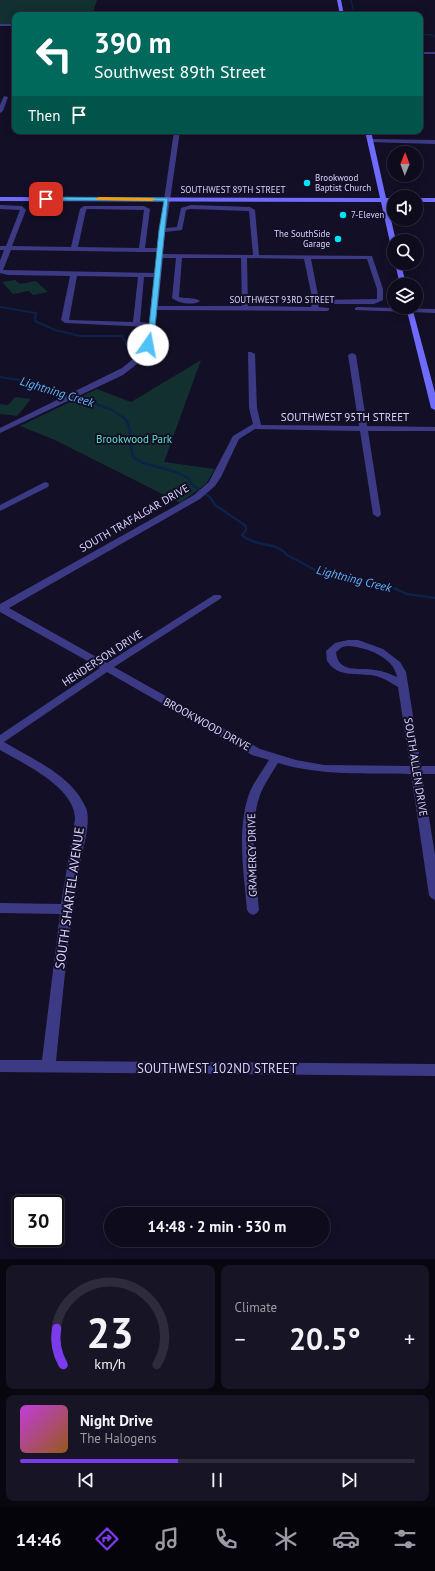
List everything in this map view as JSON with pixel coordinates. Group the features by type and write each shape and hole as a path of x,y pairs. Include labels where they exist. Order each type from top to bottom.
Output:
{"main road":[{"path":"339,0 341,12"},
{"path":"369,134 391,234"},
{"name":"SOUTHWEST 89TH STREET","path":"0,198 387,200"},
{"path":"423,200 435,200"},
{"path":"411,314 432,387 435,408"}],"street":[{"path":"0,25 12,25"},
{"path":"423,53 435,53"},
{"path":"0,97 9,97 0,111"},
{"path":"0,431 120,373 137,360 148,345 152,325 162,230 177,134"},
{"path":"371,141 435,142"},
{"path":"0,207 22,208 23,210 0,270 8,273 157,275"},
{"path":"74,249 83,209 86,207 134,207 147,209 142,250"},
{"path":"162,230 180,229 183,210 185,208 248,208 252,210 256,256"},
{"path":"0,248 142,250 179,256 307,256 370,257 380,289 381,299 374,302 315,305 307,256"},
{"path":"179,256 175,298 186,301 245,305 244,256"},
{"path":"74,274 65,320 67,322 152,325"},
{"path":"136,324 140,275"},
{"name":"SOUTHWEST 93RD STREET","path":"154,308 245,305 387,307"},
{"name":"SOUTHWEST 93RD STREET","path":"423,306 435,306"},
{"name":"SOUTHWEST 93RD STREET","path":"423,310 435,311"},
{"path":"251,354 252,408 257,423 256,427"},
{"path":"352,355 377,514"},
{"name":"SOUTHWEST 95TH STREET","path":"256,427 435,429"},
{"name":"SOUTH TRAFALGAR DRIVE","path":"1,608 197,497 212,484 217,477 236,438 256,427"},
{"path":"0,508 44,485"},
{"name":"HENDERSON DRIVE","path":"0,740 108,667 217,597"},
{"name":"BROOKWOOD DRIVE","path":"1,608 108,667 256,752 295,764 331,769 435,770"},
{"name":"SOUTH ALLEN DRIVE","path":"403,686 382,674 348,671 338,668 332,662 331,651 338,646 352,643 363,644 376,649 392,659 402,672 435,895"},
{"name":"SOUTH SHARTEL AVENUE","path":"0,745 59,782 72,794 80,810 80,832 66,909 48,1067"},
{"name":"GRAMERCY DRIVE","path":"253,910 251,812 254,795 275,758"},
{"path":"0,908 66,909"},
{"name":"SOUTHWEST 102ND STREET","path":"0,1066 435,1070"}],"green space":[{"path":"0,0 97,0 93,12 12,12 12,24 0,24"},
{"path":"15,280 20,284 36,281 48,292 33,295 29,291 13,294 2,282"},
{"name":"Brookwood Park","path":"201,360 164,462 215,469 206,484 180,503 55,440 20,426 97,389 131,402"},
{"path":"15,397 31,399 17,416 0,414 0,404 8,405"}],"waterway":[{"path":"351,0 353,9"},
{"path":"423,34 432,35 435,37"},
{"path":"0,307 36,313 35,321 55,330 80,336 122,336 128,347 137,348"},
{"name":"Lightning Creek","path":"0,377 25,381 38,386 45,391 88,401 112,410 124,418"},
{"name":"Lightning Creek","path":"124,418 129,425 133,457 143,463 176,472 188,478 192,485 210,497 215,505 246,526 246,530 242,535 247,539 277,548 321,573 350,580 387,585 407,594 435,598"}],"slow traffic":[{"path":"99,199 152,199"}],"place":[{"name":"Brookwood Baptist Church","path":"307,183"},
{"name":"7-Eleven","path":"343,215"},
{"name":"The SouthSide Garage","path":"338,239"}],"route":[{"path":"46,199 167,199 165,203 151,337 148,345"}]}
